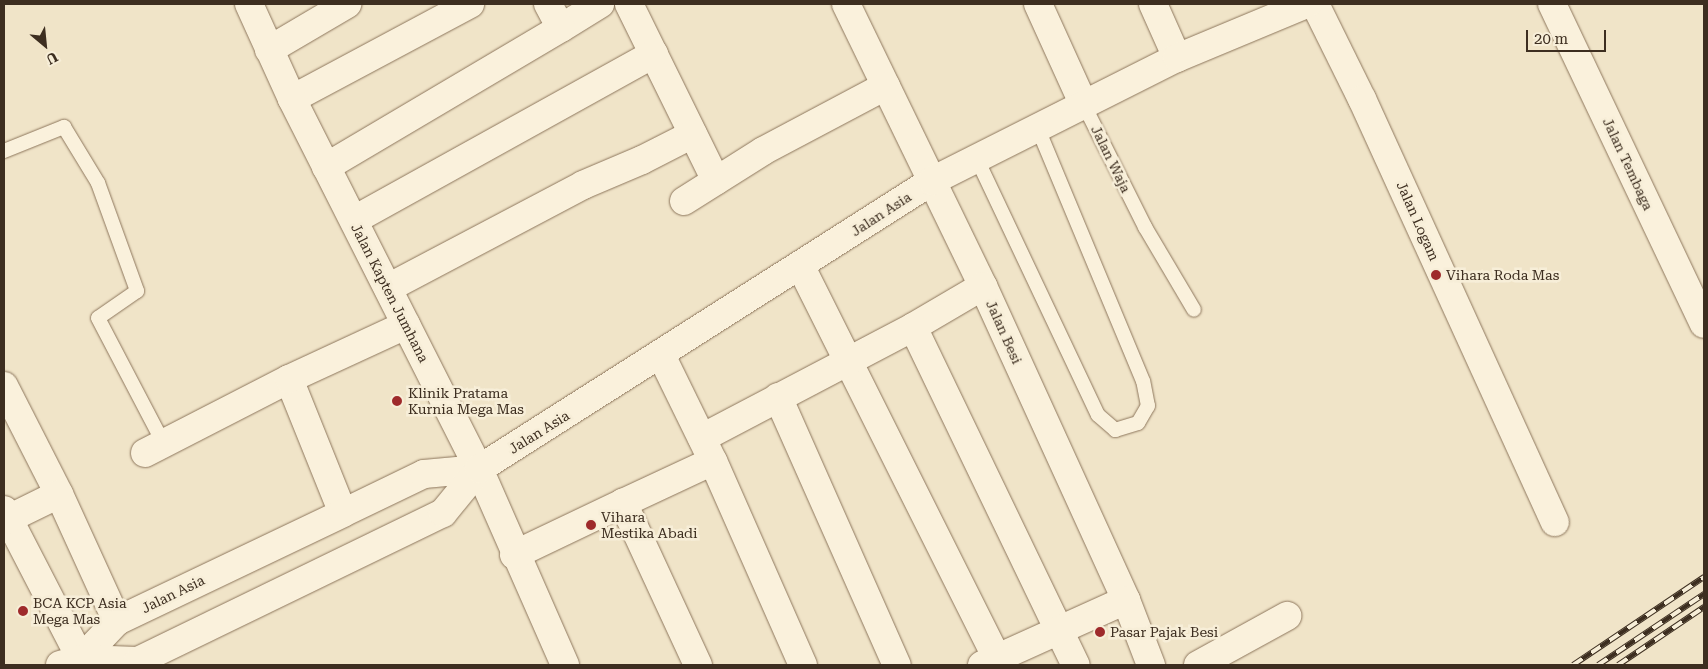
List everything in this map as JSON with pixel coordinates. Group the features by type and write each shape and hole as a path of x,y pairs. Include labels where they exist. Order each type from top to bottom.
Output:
{"street":[{"name":"Jalan Kapten Jumhana","path":"249,4 292,99 478,469 514,555 565,665"},
{"path":"269,50 347,4"},
{"path":"548,4 561,28"},
{"path":"326,166 600,4"},
{"path":"629,4 716,181"},
{"name":"Jalan Besi","path":"846,4 983,286 1126,600 1151,665"},
{"name":"Jalan Waja","path":"1038,4 1083,103"},
{"path":"1153,4 1177,58"},
{"name":"Jalan Asia","path":"139,663 443,513 478,469 661,355 932,181 1037,126 1177,58 1307,4"},
{"name":"Jalan Logam","path":"1315,4 1362,99 1555,522"},
{"name":"Jalan Tembaga","path":"1552,4 1704,324"},
{"path":"292,99 456,7"},
{"path":"354,220 654,54"},
{"path":"684,201 763,151 886,86"},
{"path":"388,288 583,185 642,160 693,134"},
{"path":"800,266 849,362 993,663 1126,600"},
{"path":"514,555 623,503 707,449 778,397 849,362 983,286"},
{"path":"154,448 289,379 406,325"},
{"path":"913,327 1076,665"},
{"path":"661,355 707,449 803,665"},
{"path":"289,379 343,512"},
{"path":"4,386 59,494 117,621 75,663"},
{"path":"778,397 897,665"},
{"name":"Jalan Asia","path":"117,621 424,474 478,469"},
{"path":"59,494 5,517 75,663"},
{"path":"623,503 698,665"},
{"path":"1198,665 1287,616"},
{"path":"75,663 139,663"}],"lane":[{"name":"Jalan Waja","path":"1083,103 1145,227 1194,310"},
{"path":"976,157 1098,415 1115,430 1138,423 1148,406 1143,381 1037,126"},
{"path":"4,152 64,127 98,183 137,291 98,318 154,448"}],"railway":[{"path":"1573,665 1704,577"},
{"path":"1598,665 1704,594"},
{"path":"1618,665 1704,607"}],"place":[{"name":"Vihara Roda Mas","path":"1436,275"},
{"name":"Klinik Pratama Kurnia Mega Mas","path":"397,401"},
{"name":"Vihara Mestika Abadi","path":"591,525"},
{"name":"BCA KCP Asia Mega Mas","path":"23,611"},
{"name":"Pasar Pajak Besi","path":"1100,632"}]}
